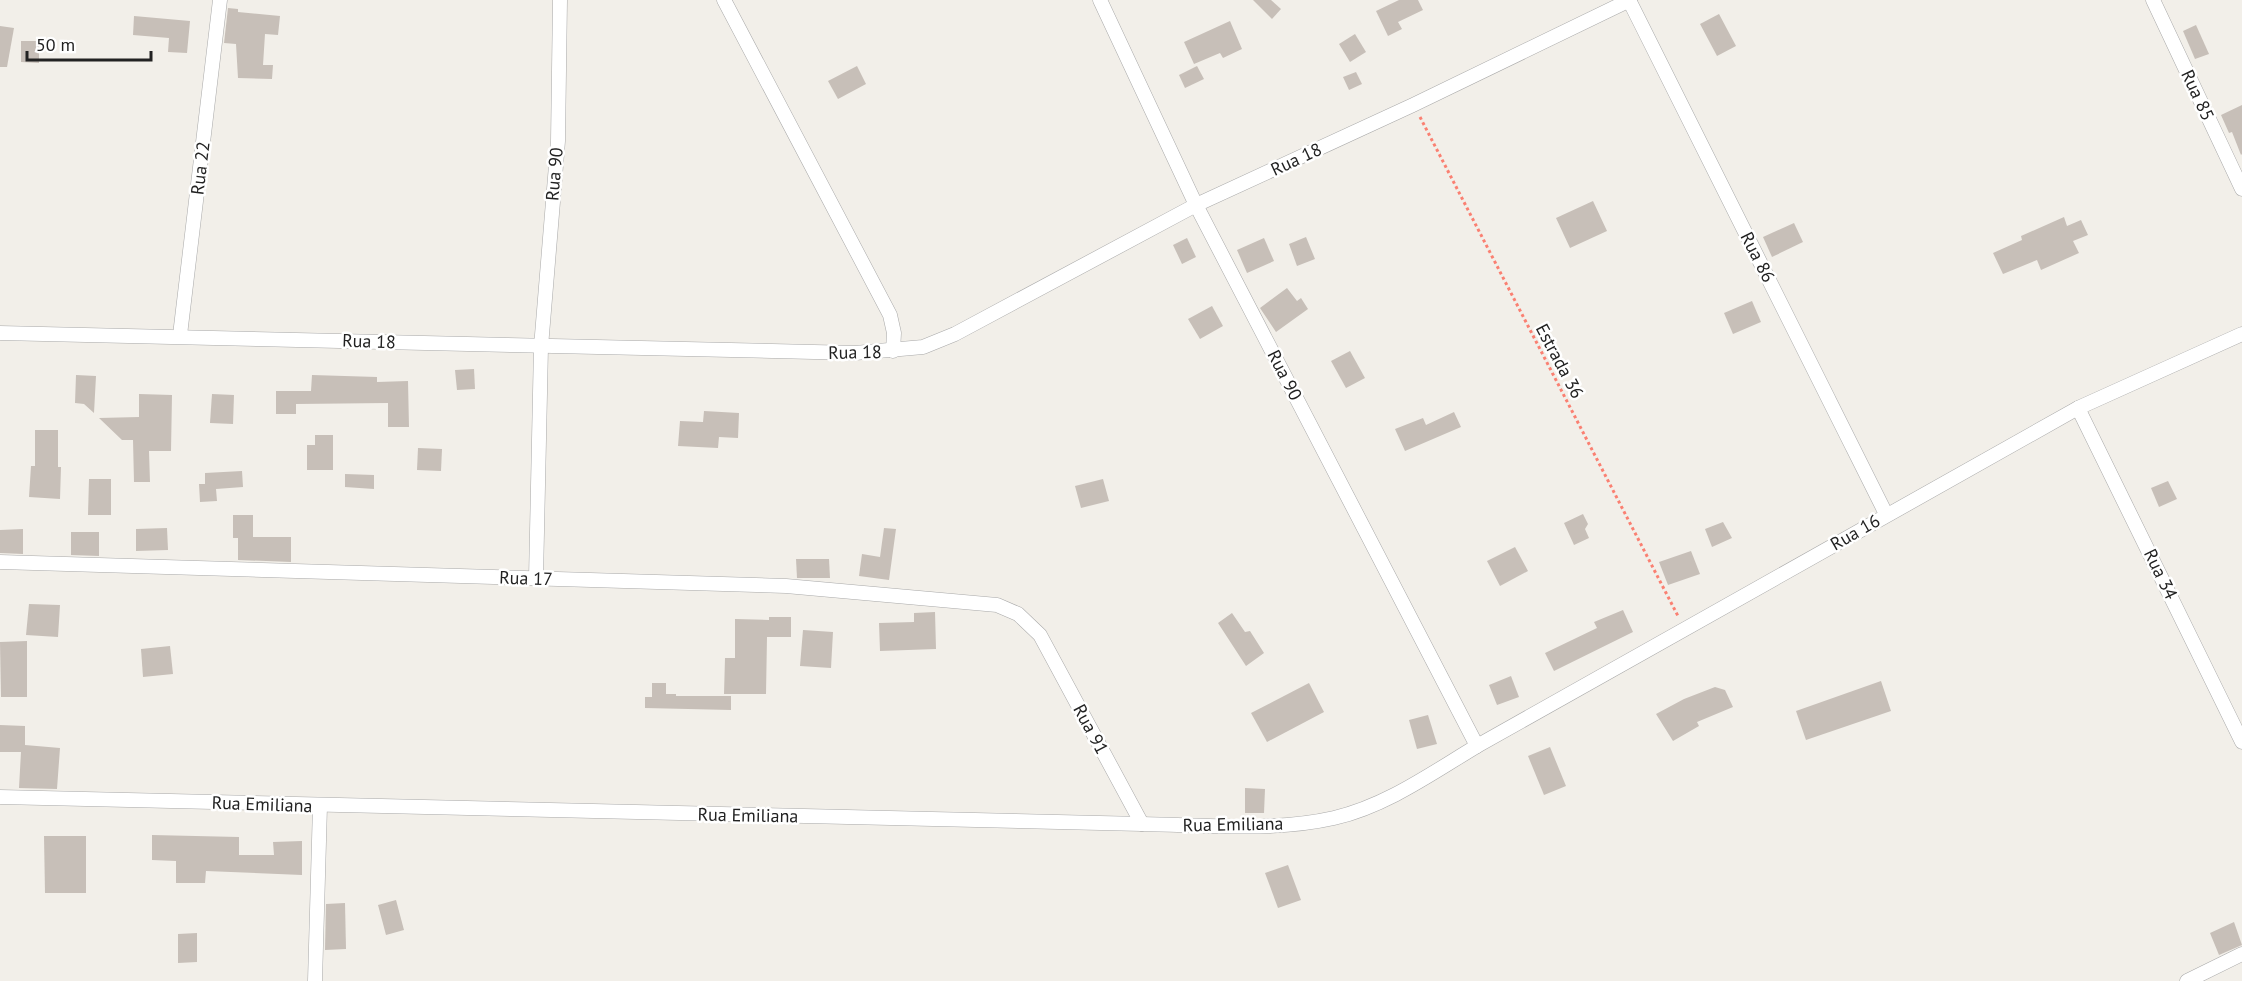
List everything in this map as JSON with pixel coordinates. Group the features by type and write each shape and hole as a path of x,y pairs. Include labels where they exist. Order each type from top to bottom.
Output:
{"street":[{"name":"Rua 22","path":"180,335 220,0"},
{"name":"Rua 90","path":"536,578 541,347 558,141 560,0"},
{"path":"724,0 890,315 894,333 894,351"},
{"name":"Rua 90","path":"1100,0 1197,205 1477,746"},
{"name":"Rua 18","path":"0,333 180,335 541,347 894,351 923,347 955,334 1197,205 1413,105 1629,0"},
{"name":"Rua 86","path":"1629,0 1886,514"},
{"name":"Rua 85","path":"2153,0 2242,189"},
{"name":"Rua 16","path":"1477,746 2078,408 2242,334"},
{"name":"Rua 34","path":"2078,408 2169,588 2242,742"},
{"name":"Rua 17","path":"0,562 786,586 997,605 1018,614 1040,635"},
{"name":"Rua 91","path":"1040,635 1142,824"},
{"name":"Rua Emiliana","path":"0,797 320,806 1274,825 1334,818 1364,808 1411,786 1477,746"},
{"path":"315,981 320,806"},
{"path":"2187,981 2242,954"}],"path":[{"name":"Estrada 36","path":"1413,105 1685,630"}],"building":[{"path":"1253,0 1271,0 1281,9 1272,19"},
{"path":"1399,0 1418,0 1423,10 1398,22 1402,29 1388,36 1376,11"},
{"path":"228,8 238,9 238,12 280,16 278,35 265,34 263,65 273,65 272,79 238,78 236,44 224,43"},
{"path":"1719,14 1736,46 1717,56 1700,24"},
{"path":"134,16 190,21 187,53 168,52 169,38 133,35"},
{"path":"1230,21 1242,49 1223,58 1220,53 1194,64 1184,42"},
{"path":"2196,25 2209,54 2195,59 2183,31"},
{"path":"0,26 14,28 7,67 0,67"},
{"path":"1355,34 1366,52 1350,62 1339,44"},
{"path":"21,41 39,41 39,63 21,62"},
{"path":"857,66 866,84 838,99 828,81"},
{"path":"1197,66 1204,79 1185,88 1179,75"},
{"path":"1356,72 1362,84 1349,90 1343,77"},
{"path":"2242,105 2241,155 2232,132 2229,133 2221,115"},
{"path":"1593,201 1607,231 1570,248 1556,218"},
{"path":"2064,217 2067,226 2081,220 2088,235 2073,241 2079,253 2041,270 2037,260 2003,274 1993,253 2022,240 2021,236"},
{"path":"1794,223 1803,242 1772,257 1763,237"},
{"path":"1306,237 1315,259 1297,266 1289,244"},
{"path":"1187,238 1196,257 1182,264 1173,245"},
{"path":"1264,238 1274,261 1247,273 1237,250"},
{"path":"1287,288 1297,301 1301,298 1308,309 1276,332 1260,308"},
{"path":"1752,301 1761,322 1733,334 1724,313"},
{"path":"1212,306 1223,326 1200,339 1188,319"},
{"path":"1350,351 1365,378 1346,388 1331,361"},
{"path":"474,369 475,389 457,390 455,370"},
{"path":"76,375 96,376 94,413 84,404 75,403"},
{"path":"312,375 377,377 377,382 408,381 409,427 388,427 388,403 296,404 296,414 276,414 276,391 311,391"},
{"path":"139,394 172,395 171,451 149,451 150,482 134,482 133,440 122,440 99,418 139,417"},
{"path":"212,394 234,395 233,424 210,423"},
{"path":"704,411 739,413 738,438 719,437 718,448 678,446 680,421 703,422"},
{"path":"1454,412 1461,427 1405,451 1395,429 1423,418 1426,425"},
{"path":"35,430 58,430 58,467 61,467 60,499 29,497 31,466 35,466"},
{"path":"315,435 333,435 333,470 307,470 307,445 315,445"},
{"path":"418,448 442,449 441,471 417,470"},
{"path":"242,471 243,487 216,489 217,501 200,502 199,484 205,484 205,473"},
{"path":"345,474 374,475 374,489 345,487"},
{"path":"89,479 111,479 111,515 88,515"},
{"path":"1103,479 1109,501 1081,508 1075,486"},
{"path":"2168,481 2177,499 2159,507 2151,488"},
{"path":"1583,514 1588,524 1585,529 1589,538 1574,545 1564,523"},
{"path":"233,515 253,515 253,537 291,537 291,562 238,560 238,538 233,538"},
{"path":"1723,522 1732,538 1712,547 1705,529"},
{"path":"167,528 168,550 136,551 136,529"},
{"path":"884,528 896,529 889,580 859,576 862,554 880,557"},
{"path":"23,529 23,554 0,553 0,530"},
{"path":"71,532 99,532 99,556 71,555"},
{"path":"1515,547 1528,571 1500,586 1487,561"},
{"path":"1691,551 1700,574 1668,585 1659,562"},
{"path":"796,559 829,559 830,578 797,578"},
{"path":"29,604 60,605 58,637 26,635"},
{"path":"1623,610 1633,632 1554,671 1545,653 1597,628 1594,622"},
{"path":"935,612 936,649 880,651 879,623 914,622 914,613"},
{"path":"1232,613 1245,632 1250,631 1264,653 1246,666 1218,623"},
{"path":"769,617 791,617 791,637 767,637 766,694 724,694 725,658 735,658 735,619 769,620"},
{"path":"803,630 833,632 831,668 800,666"},
{"path":"27,641 27,697 1,697 0,642"},
{"path":"170,646 173,674 143,677 141,649"},
{"path":"1511,676 1519,697 1497,705 1489,685"},
{"path":"1881,681 1891,711 1806,740 1796,711"},
{"path":"652,683 666,683 666,694 676,694 676,696 731,696 731,710 645,708 645,697 652,697"},
{"path":"1309,683 1324,712 1267,742 1251,713"},
{"path":"1715,687 1725,690 1733,707 1697,722 1699,726 1673,741 1656,714 1684,699"},
{"path":"1428,715 1437,744 1417,749 1409,720"},
{"path":"0,725 25,726 25,745 60,748 57,789 19,788 21,752 0,752"},
{"path":"1550,747 1566,786 1544,795 1528,756"},
{"path":"1245,788 1265,789 1264,813 1245,813"},
{"path":"152,835 239,837 239,855 274,855 273,842 302,841 302,875 206,871 205,883 176,883 176,861 152,860"},
{"path":"44,836 86,836 86,893 45,893"},
{"path":"1288,865 1301,900 1278,908 1265,873"},
{"path":"396,900 404,930 386,935 378,905"},
{"path":"345,903 346,949 325,950 326,904"},
{"path":"2234,922 2242,945 2219,955 2210,933"},
{"path":"197,933 197,962 178,963 178,934"}]}
